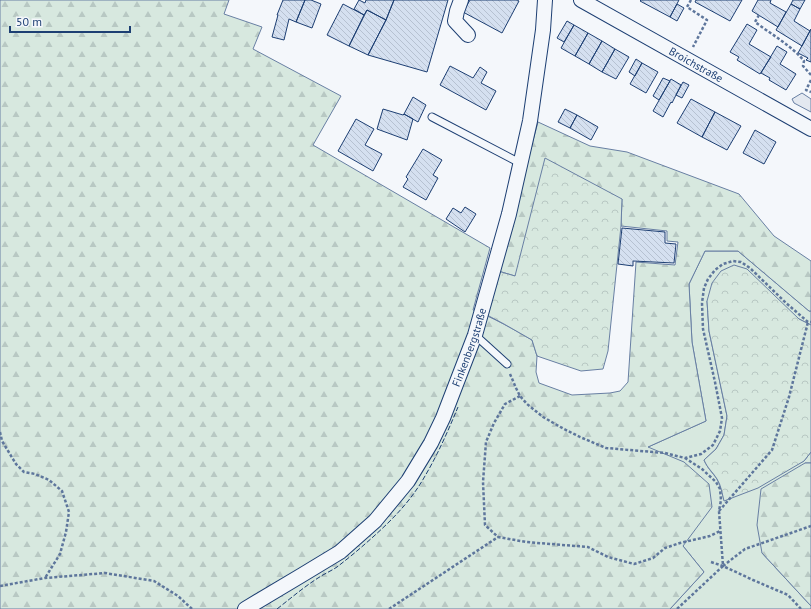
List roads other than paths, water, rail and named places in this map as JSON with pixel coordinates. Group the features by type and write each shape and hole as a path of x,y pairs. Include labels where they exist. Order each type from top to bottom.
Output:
{"street":[{"path":"461,0 455,21 468,35"},
{"name":"Finkenbergstraße","path":"245,609 340,552 375,521 408,481 431,443 443,418 475,336 509,214 530,121 545,0"},
{"name":"Broichstraße","path":"581,0 811,129"}],"lane":[{"path":"432,117 520,163"},
{"path":"475,336 507,364"}]}
